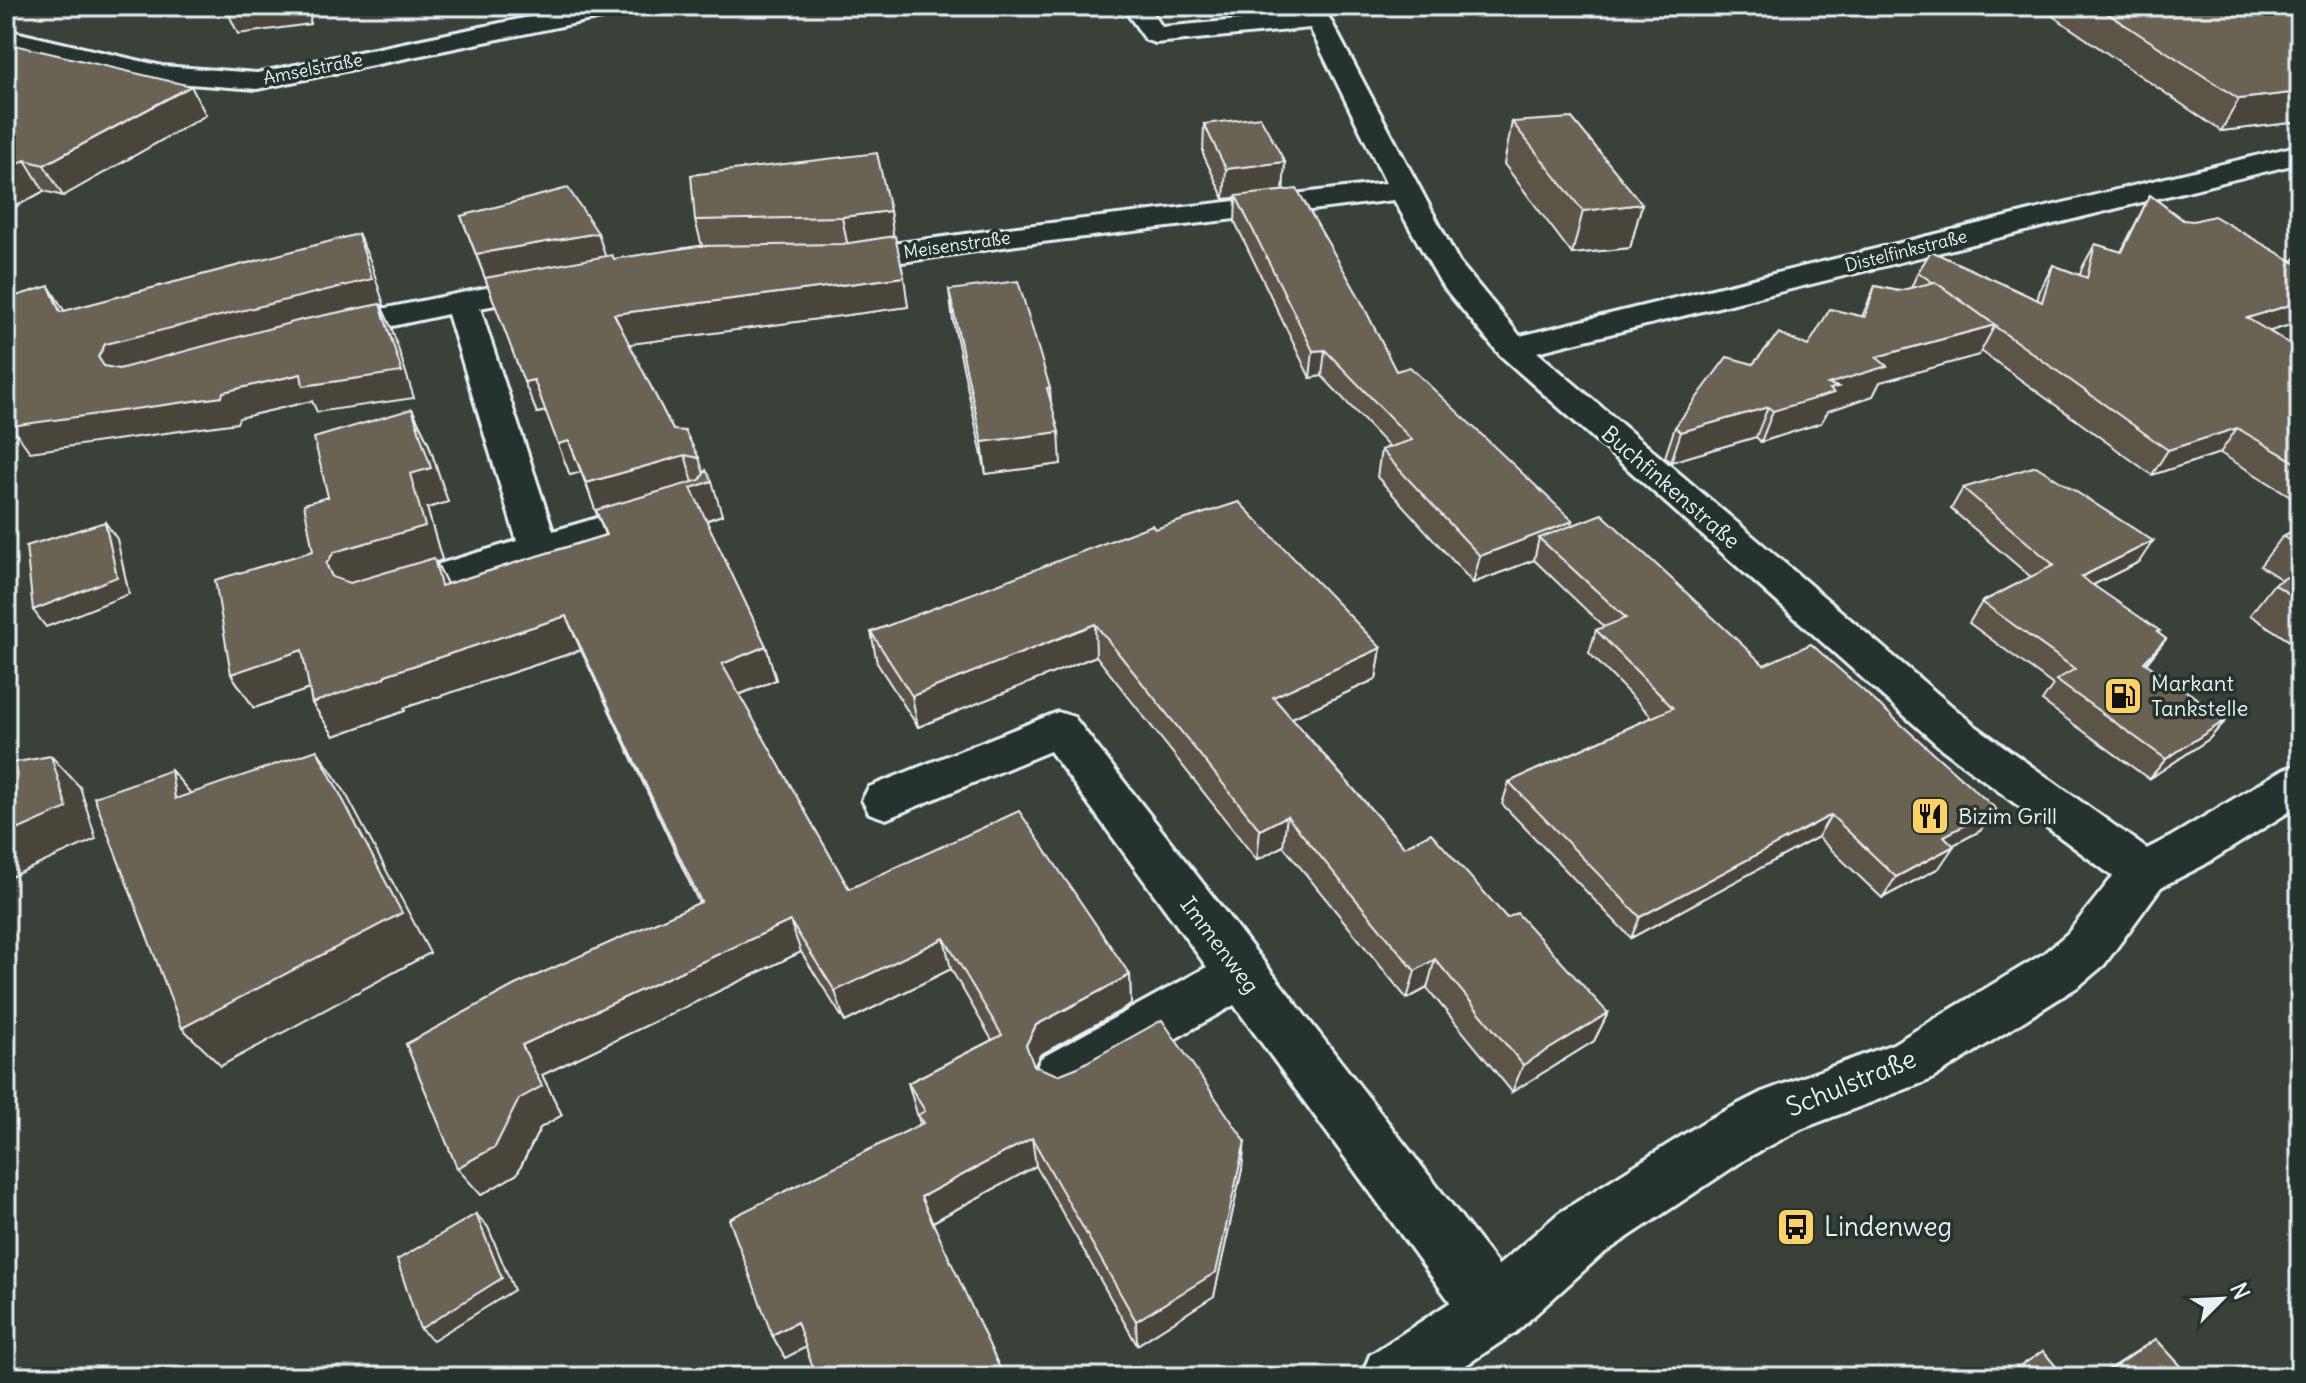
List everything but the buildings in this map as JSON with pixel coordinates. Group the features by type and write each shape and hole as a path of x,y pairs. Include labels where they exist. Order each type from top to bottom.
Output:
{"street":[{"name":"Amselstraße","path":"6,38 175,77 225,82 257,81 620,6"},
{"path":"1135,6 1155,35 1314,13"},
{"name":"Buchfinkenstraße","path":"1314,13 1444,263 1473,305 1512,348 1958,737 2144,873"},
{"name":"Distelfinkstraße","path":"1512,348 2300,154"},
{"name":"Meisenstraße","path":"804,262 848,261 1017,236 1405,190"},
{"path":"294,338 461,301 581,280"},
{"path":"461,301 539,549"},
{"path":"369,599 695,502"},
{"name":"Immenweg","path":"886,800 1058,729 1494,1310"},
{"name":"Schulstraße","path":"1392,1377 1494,1310 1580,1234 1727,1139 1782,1110 1911,1062 2061,970 2086,949 2144,873 2187,851 2300,782"},
{"path":"1060,1076 1242,974"}],"place":[{"name":"Markant Tankstelle","path":"2123,696"},
{"name":"Bizim Grill","path":"1930,816"},
{"name":"Lindenweg","path":"1796,1227"}]}
